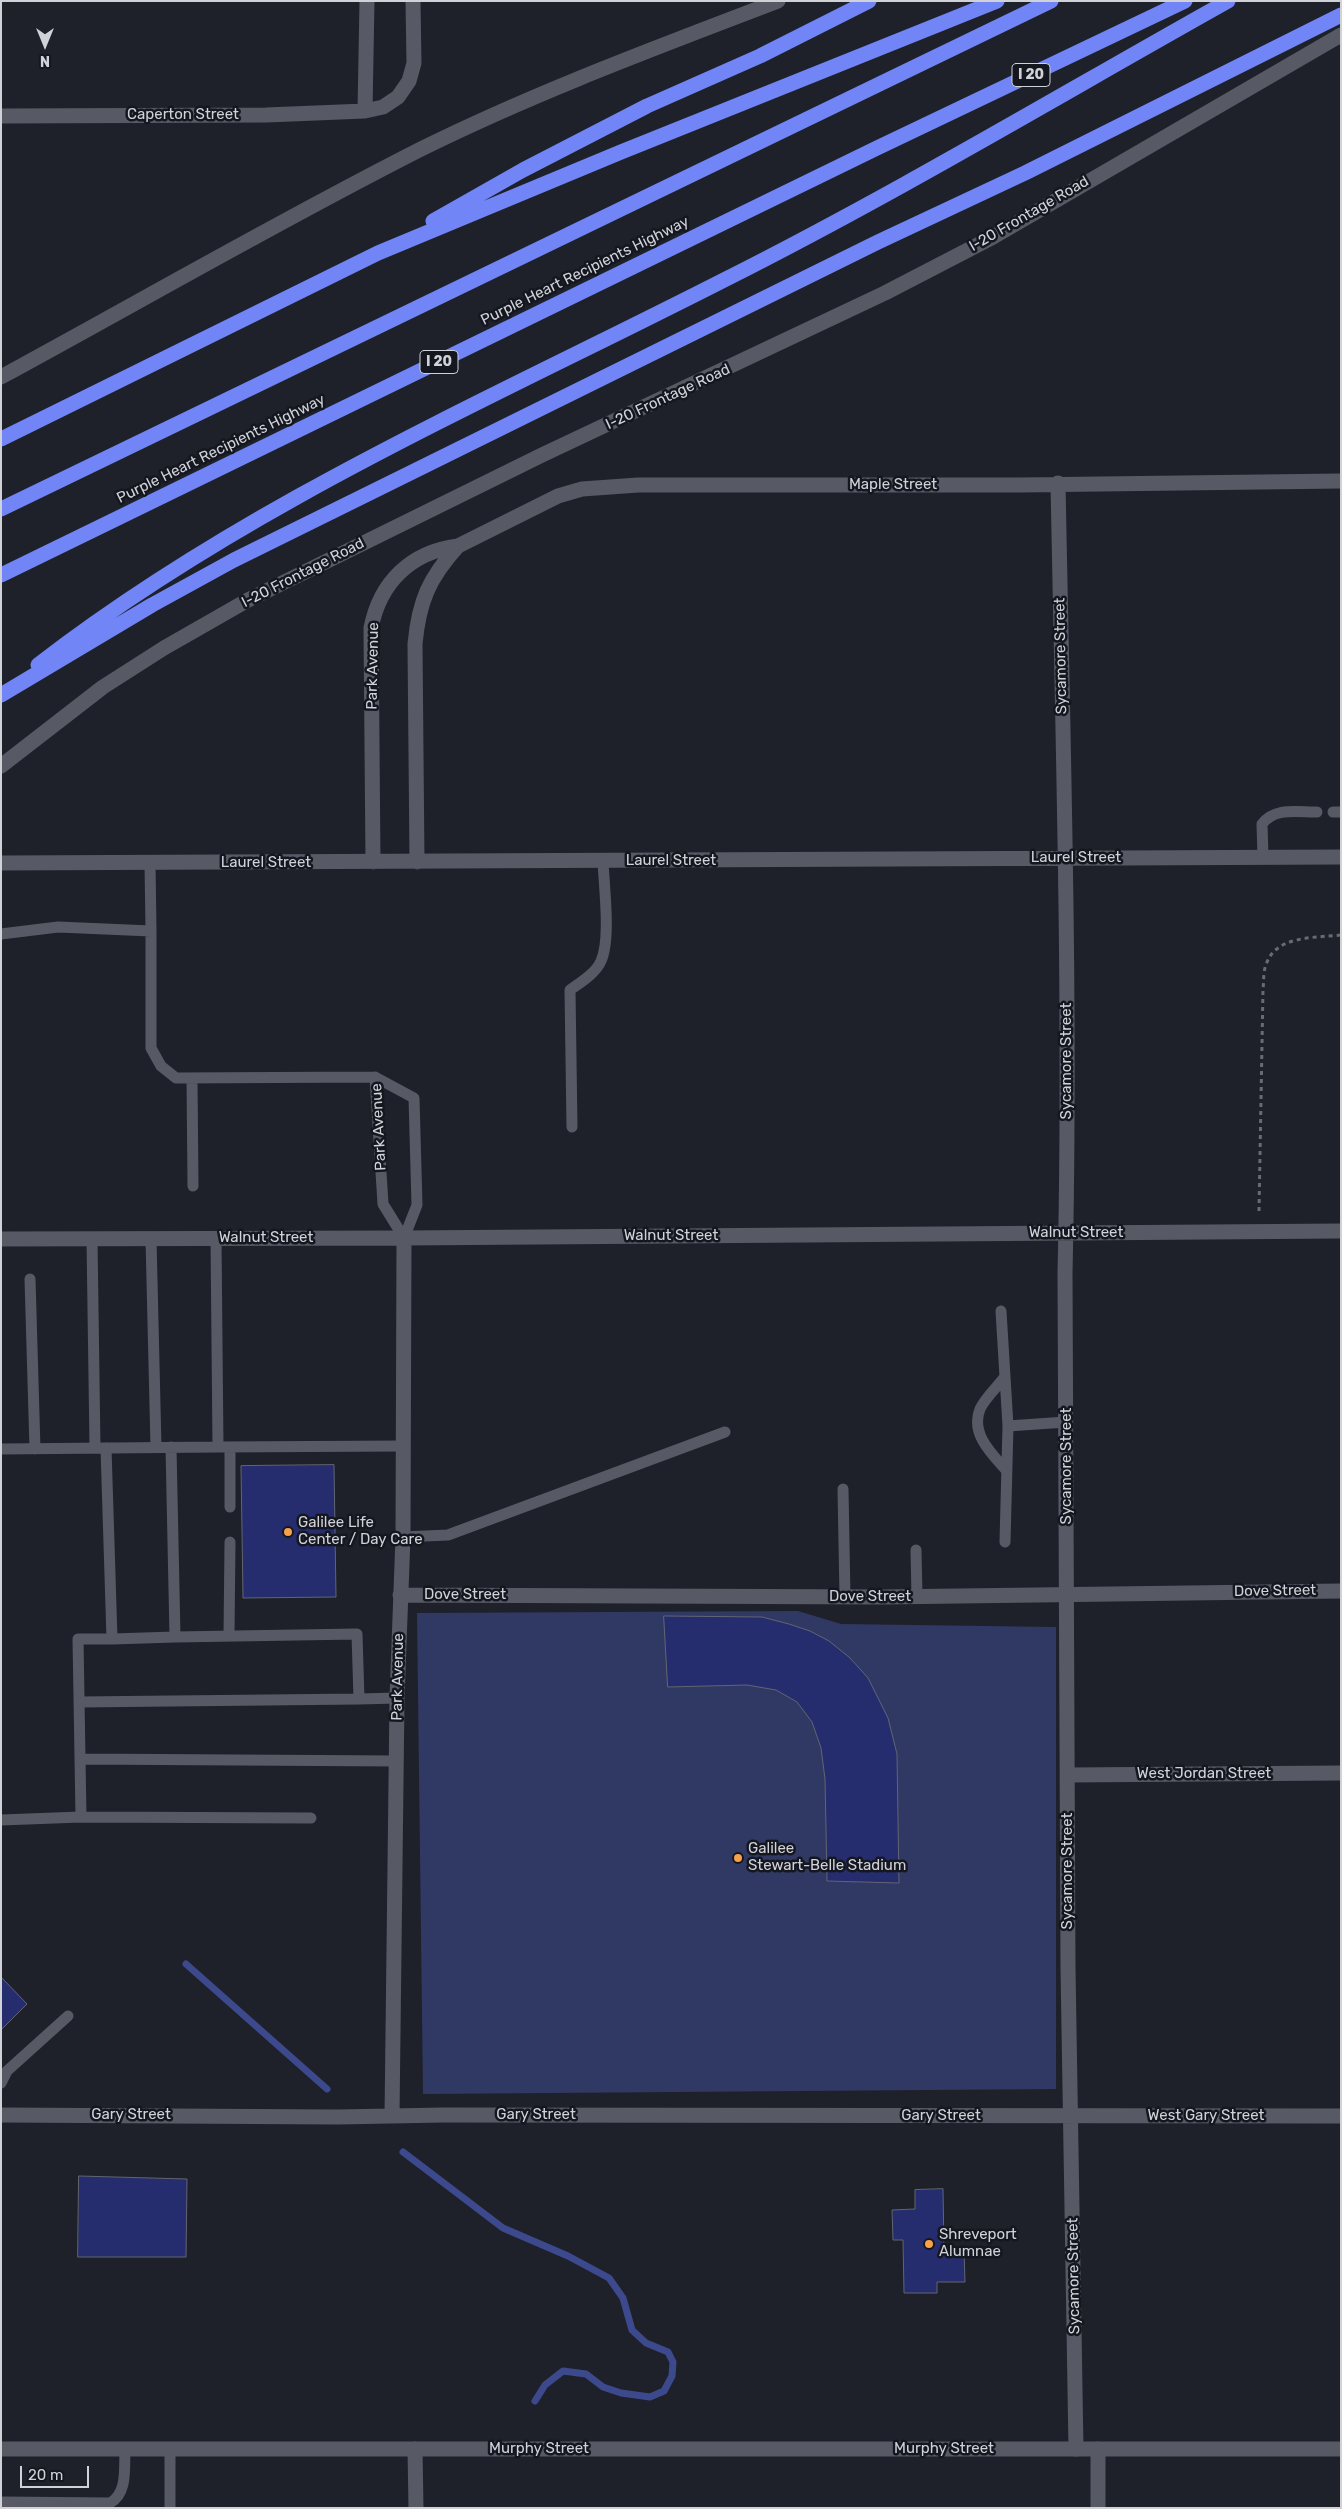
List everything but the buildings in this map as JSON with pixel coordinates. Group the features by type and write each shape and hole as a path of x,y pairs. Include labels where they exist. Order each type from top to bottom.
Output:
{"highway":[{"path":"1,439 378,253 568,147 647,106 760,56 869,1"},
{"path":"378,253 621,152 997,1"},
{"path":"1,509 1051,1"},
{"name":"Purple Heart Recipients Highway","path":"1,575 877,148 1185,1"},
{"path":"1,694 78,634 189,560 396,442 726,279 837,221 1228,1"},
{"path":"1,694 152,605 234,560 878,242 1025,173 1341,15"}],"street":[{"path":"367,1 364,111 383,107 398,97 409,81 414,63 413,1"},
{"path":"1,377 301,211 422,149 496,114 614,65 778,1"},
{"name":"I-20 Frontage Road","path":"1,766 103,687 164,648 248,600 525,464 902,284 993,237 1341,35"},
{"name":"Caperton Street","path":"1,116 266,115 364,111"},
{"name":"Maple Street","path":"458,546 558,496 582,490 638,485 1341,481"},
{"name":"Sycamore Street","path":"1058,483 1066,858 1068,1968 1076,2449"},
{"path":"417,862 415,644 418,616 426,590 440,566 458,546"},
{"name":"Park Avenue","path":"373,862 371,628 374,612 389,583 412,561 442,548 458,546"},
{"name":"Laurel Street","path":"1,863 1341,857"},
{"name":"Walnut Street","path":"1,1238 404,1238 1341,1231"},
{"name":"Park Avenue","path":"392,2116 397,1698 403,1537 404,1238"},
{"name":"Dove Street","path":"400,1595 917,1597 1068,1593 1341,1591"},
{"name":"West Jordan Street","path":"1068,1775 1341,1773"},
{"name":"Gary Street","path":"1,2115 1071,2116"},
{"name":"West Gary Street","path":"1071,2116 1341,2116"},
{"name":"Murphy Street","path":"1,2449 1098,2449"},
{"path":"415,2449 416,2508"},
{"path":"1098,2508 1098,2449 1341,2449"}],"lane":[{"path":"1263,857 1262,824 1267,817 1277,812 1317,812"},
{"path":"572,1127 570,990 589,976 601,962 606,943 603,861"},
{"path":"150,863 151,1048 160,1066 176,1078 376,1076"},
{"path":"1,934 58,927 151,931"},
{"name":"Park Avenue","path":"376,1076 414,1098 417,1205 404,1238"},
{"name":"Park Avenue","path":"376,1076 383,1204 404,1238"},
{"path":"192,1078 193,1186"},
{"path":"92,1238 100,1448 112,1639"},
{"path":"151,1238 156,1448"},
{"path":"216,1238 224,1447 230,1507"},
{"path":"30,1279 35,1449"},
{"path":"1001,1311 1008,1426 1005,1542"},
{"path":"1004,1378 980,1409 978,1427 985,1446 1007,1471"},
{"path":"1008,1426 1066,1422"},
{"path":"403,1537 448,1535 725,1432"},
{"path":"1,1449 403,1446"},
{"path":"171,1448 175,1638"},
{"path":"843,1489 845,1597"},
{"path":"230,1542 230,1636"},
{"path":"916,1550 917,1597"},
{"path":"81,1817 78,1639 356,1634 359,1699"},
{"path":"79,1702 397,1698"},
{"path":"80,1759 396,1761"},
{"path":"1,1820 81,1817 311,1818"},
{"path":"1,2082 7,2071 68,2016"},
{"path":"1,2502 110,2503 117,2499 122,2491 125,2449"},
{"path":"170,2449 170,2508"}],"path":[{"path":"1259,1210 1263,989 1266,965 1273,951 1286,942 1341,935"}],"shaded area":[{"name":"Galilee Stewart-Belle Stadium","path":"798,1611 841,1624 1056,1627 1056,2089 423,2094 417,1613"}],"waterway":[{"path":"186,1964 327,2089"},
{"path":"403,2152 503,2228 568,2256 609,2278 623,2298 632,2330 646,2343 668,2352 673,2362 672,2376 664,2391 650,2397 621,2393 603,2387 586,2374 563,2371 545,2385 535,2401"}],"place":[{"name":"Galilee Life Center / Day Care","path":"288,1532"},
{"name":"Galilee Stewart-Belle Stadium","path":"738,1858"},
{"name":"Shreveport Alumnae","path":"929,2244"}]}
